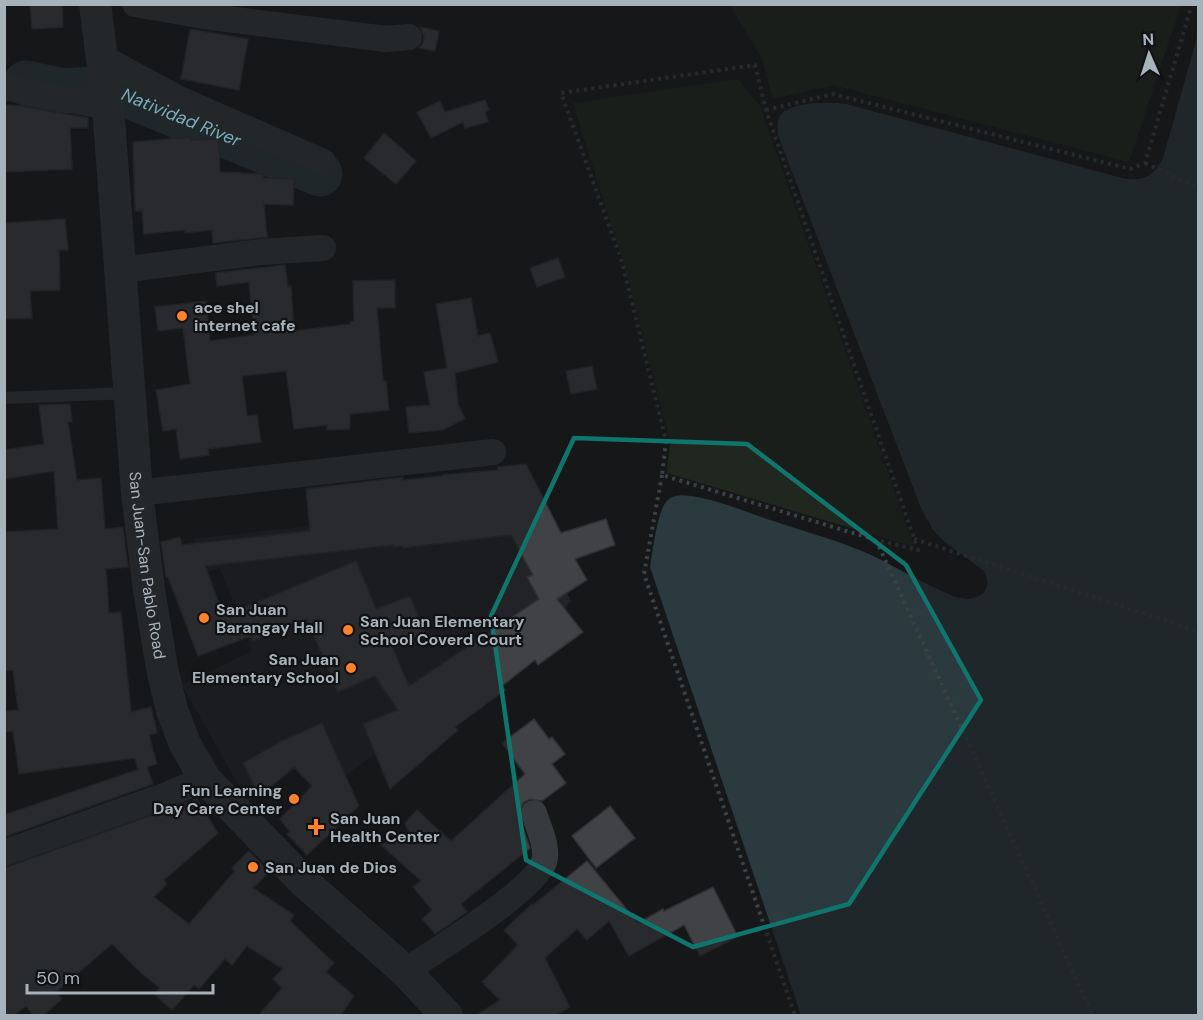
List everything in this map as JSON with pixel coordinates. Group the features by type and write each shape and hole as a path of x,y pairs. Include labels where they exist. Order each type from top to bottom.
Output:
{"street":[{"name":"San Juan-San Pablo Road","path":"95,4 106,83 137,493 149,590 169,701 184,744 205,779 303,881 405,971 447,1016"},
{"path":"135,4 193,14 386,39 409,38"},
{"path":"4,87 106,83 179,99 323,162"},
{"path":"120,270 261,252 323,248"},
{"path":"137,493 493,452"},
{"path":"5,851 164,796 205,779"},
{"path":"405,971 510,899 537,874 545,861 543,843 534,813"}],"lane":[{"path":"4,399 129,393"}],"path":[{"path":"1145,163 1192,4"},
{"path":"662,474 876,540 918,550 766,110 755,65 561,93 622,262 666,441 644,574 795,1016"},
{"path":"766,110 833,94 1130,169 1145,163 1198,188"},
{"path":"914,539 1198,631"},
{"path":"876,540 1093,1016"}],"highlighted area":[{"path":"574,438 747,444 906,565 981,700 849,904 693,947 526,860 491,616"}],"shaded area":[{"path":"730,5 1181,5 1129,162 833,85 773,99 762,59"},
{"path":"1198,34 1198,1015 801,1015 650,567 661,511 669,499 682,495 721,503 857,549 934,588 959,598 968,599 979,596 985,590 987,581 984,571 945,542 933,530 921,508 778,135 779,118 785,111 801,105 846,104 1122,178 1147,177 1163,158"},
{"path":"738,79 760,106 914,547 667,473 670,442 628,278 573,103"},
{"name":"San Juan Elementary School","path":"518,503 553,559 571,602 321,795 300,766 248,802 182,685 252,651 220,568 204,573 193,539"}],"building":[{"path":"30,4 62,4 63,27 32,29"},
{"path":"420,27 439,31 435,51 419,48 424,36"},
{"path":"190,29 248,39 239,90 181,79"},
{"path":"485,100 489,110 485,112 488,122 465,128 463,122 431,138 417,112 440,101 445,112"},
{"path":"4,105 88,118 88,128 70,128 72,169 4,172"},
{"path":"384,133 416,161 396,184 364,158"},
{"path":"191,137 191,140 219,139 220,172 264,174 263,178 294,179 293,205 264,204 267,237 213,243 212,230 144,234 142,211 135,211 133,142"},
{"path":"65,219 68,250 59,250 60,290 30,291 32,318 4,319 4,223"},
{"path":"558,258 565,277 537,287 530,268"},
{"path":"285,265 288,287 291,286 294,331 350,324 354,321 353,281 395,280 395,308 377,308 383,381 386,381 389,410 350,414 350,429 327,430 327,425 294,429 286,371 242,376 247,416 257,415 261,442 208,449 209,455 180,459 176,429 163,431 156,390 190,384 183,328 158,331 155,307 206,301 210,341 254,335 249,282 217,286 216,273"},
{"path":"471,298 478,336 490,333 498,362 455,373 458,404 465,419 442,430 409,433 406,407 430,405 424,372 447,368 436,304"},
{"path":"592,366 597,389 571,394 566,371"},
{"path":"70,404 72,422 68,422 77,480 101,478 105,529 123,527 128,567 106,569 109,613 121,612 131,712 151,707 157,733 149,735 157,764 147,767 153,784 4,837 4,815 138,770 135,758 19,774 13,731 4,732 4,711 18,710 13,670 4,671 4,532 58,529 54,471 4,479 4,450 44,444 39,405"},
{"path":"526,464 561,533 606,519 615,545 575,559 587,580 557,599 583,632 538,665 535,660 502,686 505,690 455,727 458,730 390,789 363,724 398,710 375,676 338,692 307,619 253,641 251,636 198,656 168,577 166,577 161,542 180,537 182,545 310,531 306,489 403,477 403,480 498,470 498,467","holes":["511,535 533,575 527,577 539,599 409,686 392,646 425,634 410,596 376,609 356,561 224,616 205,566 393,545 393,547 403,546 403,548"]},
{"path":"534,719 549,739 552,737 565,754 552,764 566,783 542,801 530,799 523,803 518,818 530,848 461,904 467,912 435,934 422,919 432,910 413,887 421,881 381,845 409,833 405,823 417,810 451,841 525,774 502,743"},
{"path":"322,723 359,806 307,855 287,834 290,832 280,819 312,786 294,767 261,795 243,763 280,742"},
{"path":"197,799 218,833 164,880 167,884 154,897 189,924 235,871 232,868 249,851 269,872 253,888 294,915 290,921 334,963 326,972 354,996 340,1016 258,1016 282,988 273,979 283,969 247,946 232,965 225,959 199,989 194,985 172,1010 154,994 160,988 112,944 56,992 62,999 43,1016 34,1016 26,1006 13,1016 4,1016 4,868"},
{"path":"610,806 635,838 596,868 572,836"},
{"path":"587,861 638,923 663,909 664,911 713,887 738,937 700,956 684,925 629,956 609,921 587,940 577,929 545,958 570,1007 554,1016 475,1016 500,1000 482,982 518,945 504,930 532,904"}],"waterway":[{"name":"Natividad River","path":"26,83 63,91 109,88 320,174"}],"place":[{"name":"ace shel internet cafe","path":"182,316"},
{"name":"San Juan Barangay Hall","path":"204,618"},
{"name":"San Juan Elementary School Coverd Court","path":"348,630"},
{"name":"San Juan Elementary School","path":"351,668"},
{"name":"Fun Learning Day Care Center","path":"294,799"},
{"name":"San Juan Health Center","path":"316,827"},
{"name":"San Juan de Dios","path":"253,867"}]}
